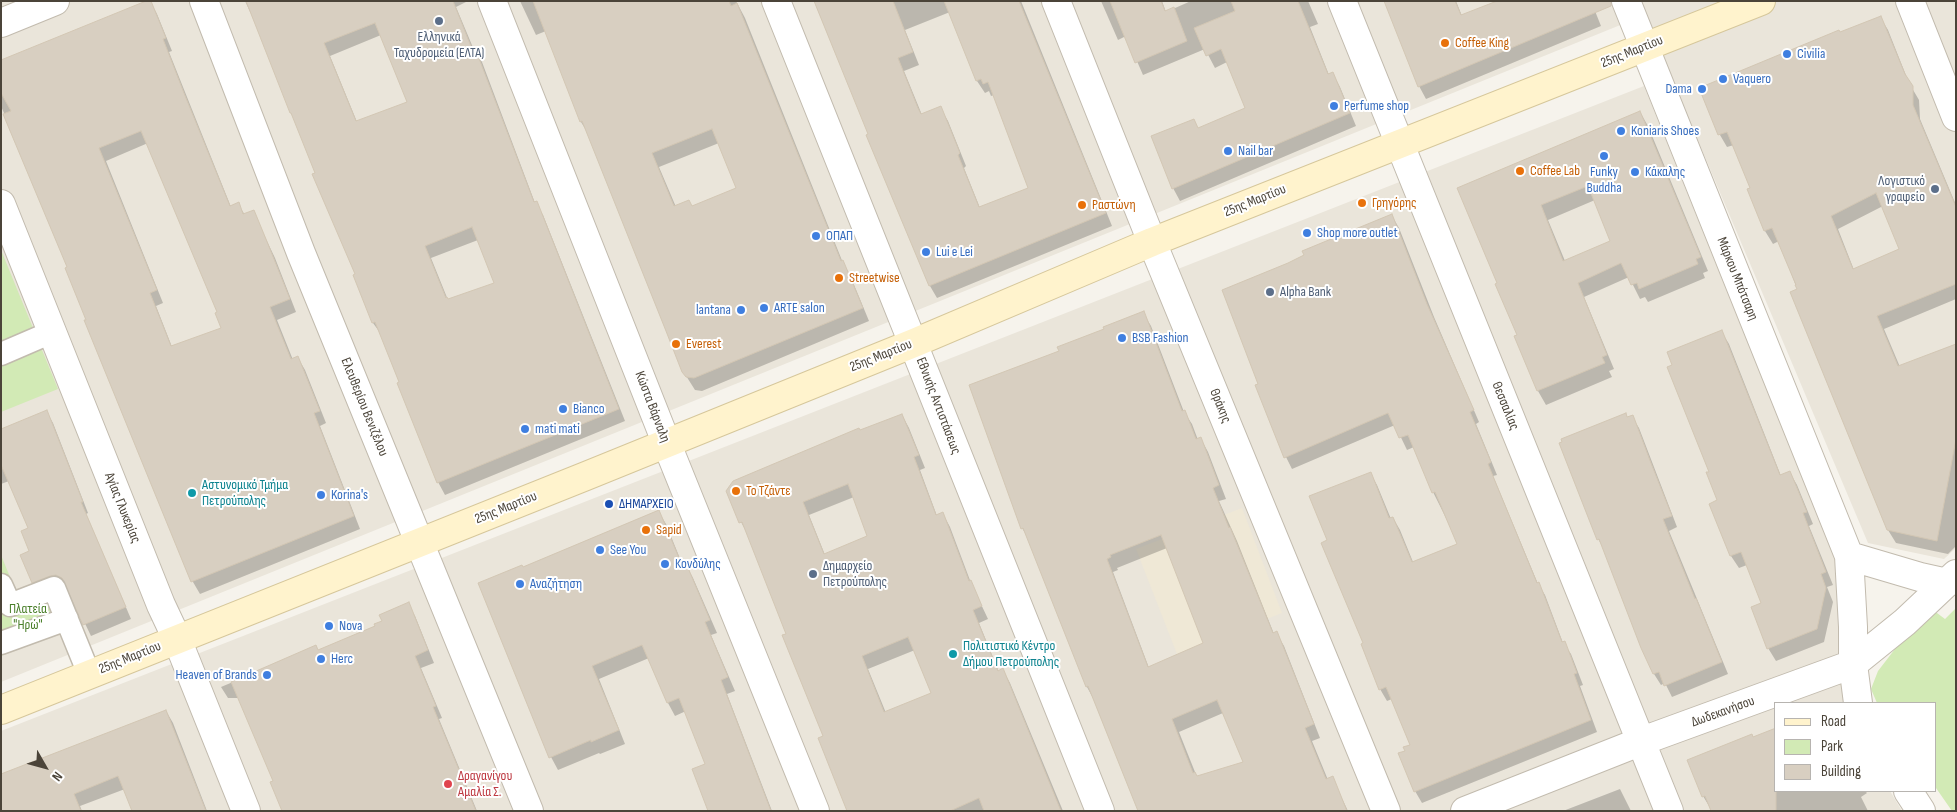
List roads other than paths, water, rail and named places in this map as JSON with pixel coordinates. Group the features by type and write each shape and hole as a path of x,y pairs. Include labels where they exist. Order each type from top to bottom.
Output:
{"main road":[{"name":"25ης Μαρτίου","path":"1,710 914,343 1152,242 1761,1"}],"street":[{"path":"1,23 55,1"},
{"name":"Ελευθερίου Βενιζέλου","path":"204,1 301,253 529,811"},
{"name":"Κώστα Βάρναλη","path":"492,1 666,442 815,811"},
{"name":"Εθνικής Αντιστάσεως","path":"776,1 1100,811"},
{"name":"Θράκης","path":"1056,1 1152,242 1386,811"},
{"name":"Θεσσαλίας","path":"1342,1 1398,144 1669,811"},
{"name":"Μάρκου Μπότσαρη","path":"1626,1 1849,556 1853,664 1858,702"},
{"path":"1910,1 1956,117"},
{"name":"Αγίας Γλυκερίας","path":"1,204 161,605 246,811"},
{"path":"1,354 52,332"},
{"path":"1849,556 1920,577 1951,578"},
{"name":"Δωδεκανήσου","path":"1465,811 1642,741 1853,664 1906,622 1951,578"},
{"path":"1,585 10,605 54,588 89,674"},
{"path":"1,643 67,619"},
{"path":"1909,792 1920,811"}],"place":[{"name":"Ελληνικά Ταχυδρομεία (ΕΛΤΑ)","path":"439,21"},
{"name":"Coffee King","path":"1445,43"},
{"name":"Civilia","path":"1787,54"},
{"name":"Vaquero","path":"1723,79"},
{"name":"Dama","path":"1702,89"},
{"name":"Perfume shop","path":"1334,106"},
{"name":"Koniaris Shoes","path":"1621,131"},
{"name":"Nail bar","path":"1228,151"},
{"name":"Funky Buddha","path":"1604,156"},
{"name":"Coffee Lab","path":"1520,171"},
{"name":"Κάκαλης","path":"1635,172"},
{"name":"Λογιστικό γραφείο","path":"1935,189"},
{"name":"Γρηγόρης","path":"1362,203"},
{"name":"Ραστώνη","path":"1082,205"},
{"name":"Shop more outlet","path":"1307,233"},
{"name":"ΟΠΑΠ","path":"816,236"},
{"name":"Lui e Lei","path":"926,252"},
{"name":"Streetwise","path":"839,278"},
{"name":"Alpha Bank","path":"1270,292"},
{"name":"ARTE salon","path":"764,308"},
{"name":"lantana","path":"741,310"},
{"name":"BSB Fashion","path":"1122,338"},
{"name":"Everest","path":"676,344"},
{"name":"Bianco","path":"563,409"},
{"name":"mati mati","path":"525,429"},
{"name":"Το Τζάντε","path":"736,491"},
{"name":"Αστυνομικό Τμήμα Πετρούπολης","path":"192,493"},
{"name":"Korina's","path":"321,495"},
{"name":"ΔΗΜΑΡΧΕΙΟ","path":"609,504"},
{"name":"Sapid","path":"646,530"},
{"name":"See You","path":"600,550"},
{"name":"Κονδύλης","path":"665,564"},
{"name":"Δημαρχείο Πετρούπολης","path":"813,574"},
{"name":"Αναζήτηση","path":"520,584"},
{"name":"Nova","path":"329,626"},
{"name":"Πολιτιστικό Κέντρο Δήμου Πετρούπολης","path":"953,654"},
{"name":"Herc","path":"321,659"},
{"name":"Heaven of Brands","path":"267,675"},
{"name":"Δραγανίγου Αμαλία Σ.","path":"448,784"}],"park label":[{"name":"Πλατεία \"Ηρώ\"","path":"28,618"}]}
